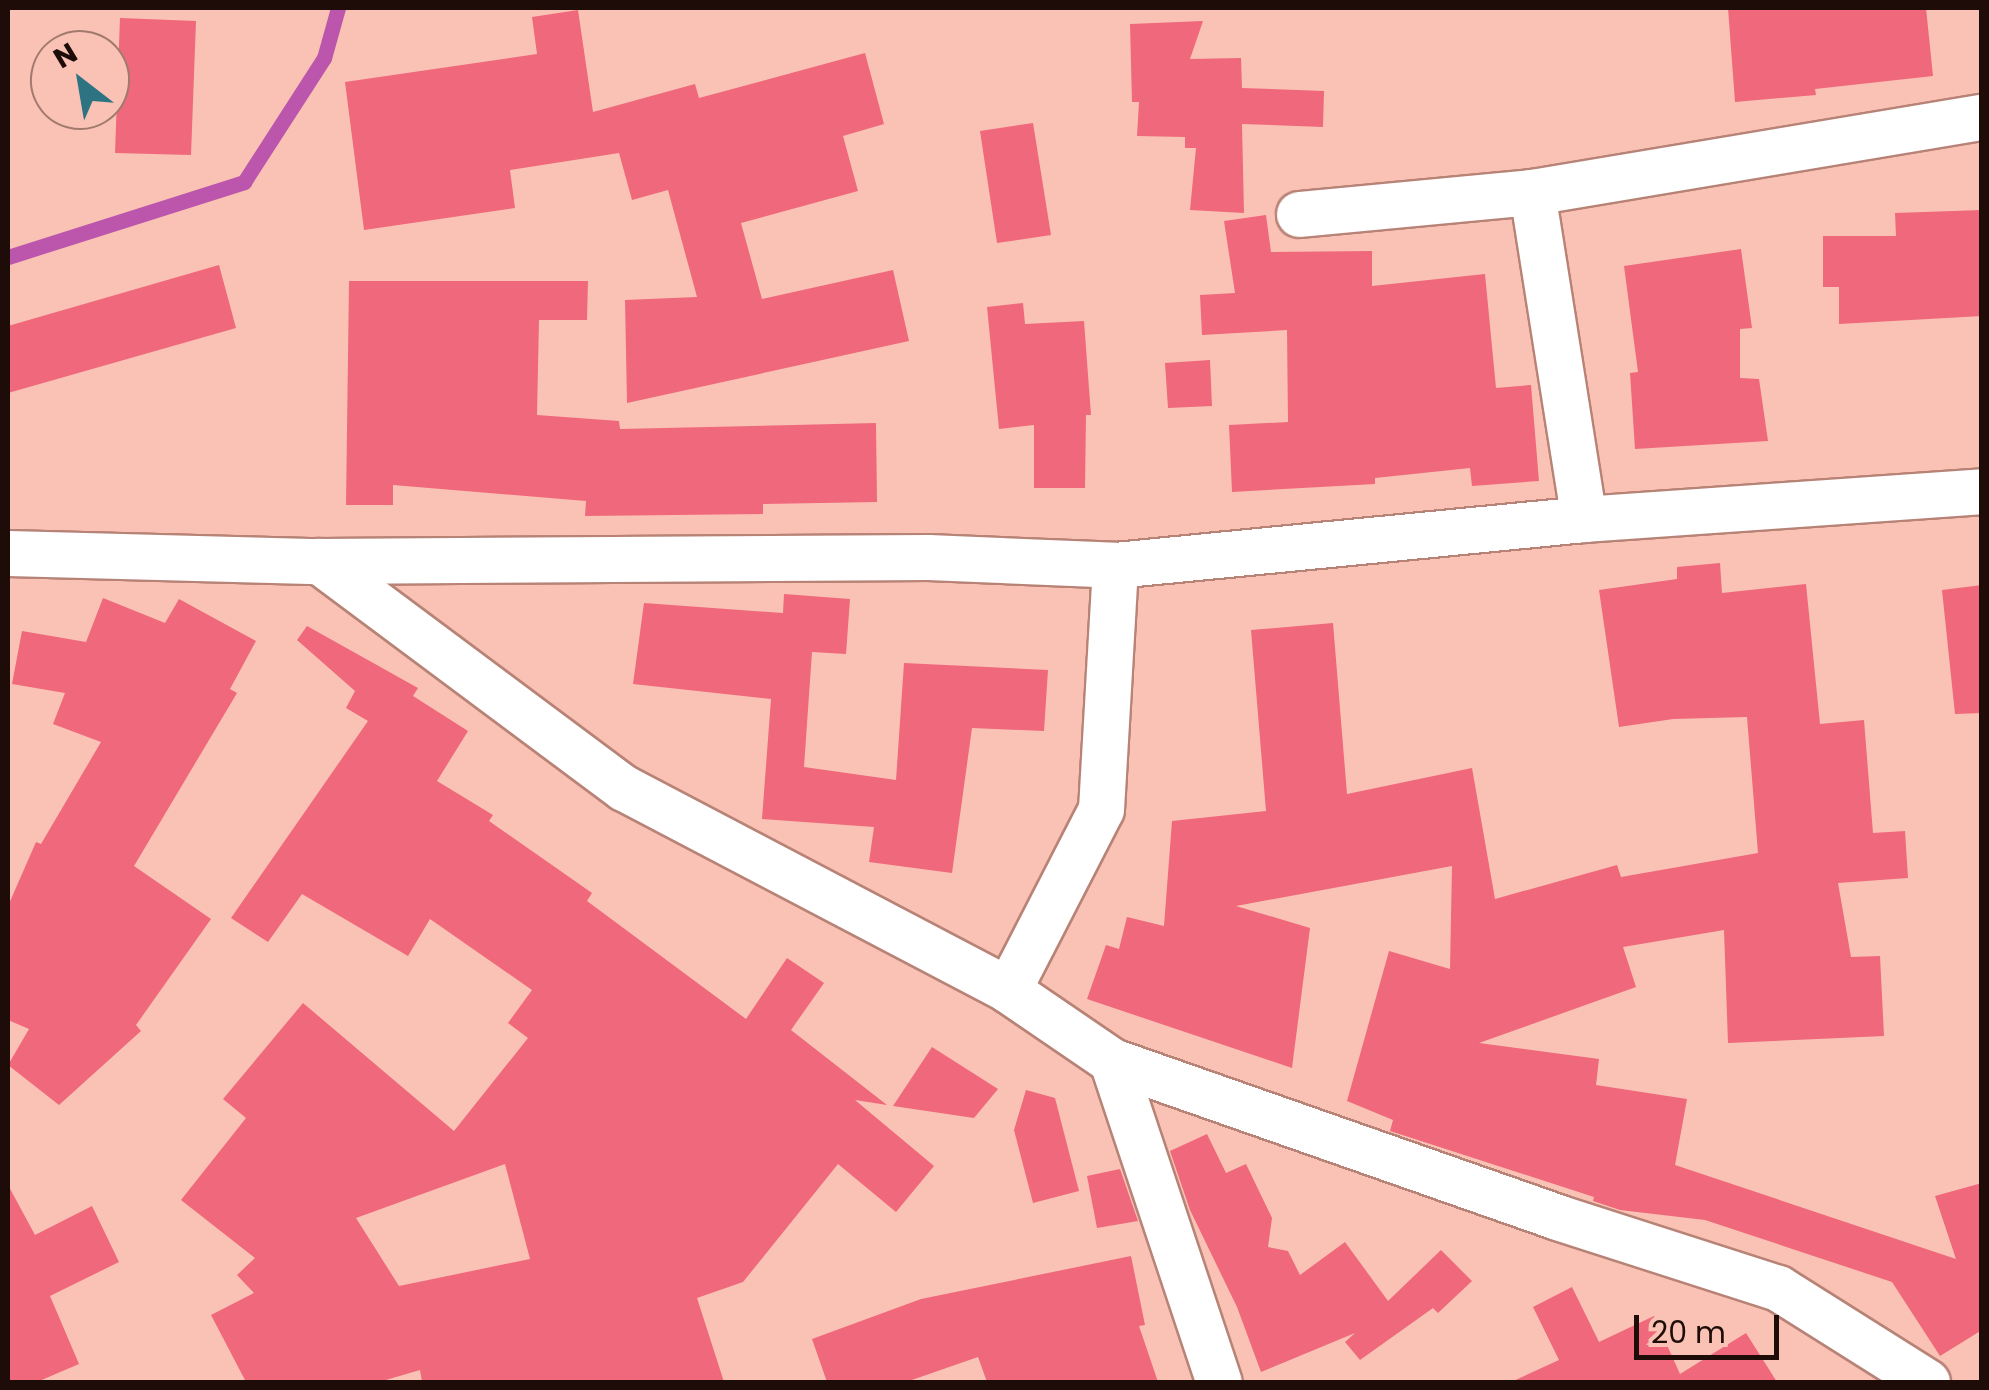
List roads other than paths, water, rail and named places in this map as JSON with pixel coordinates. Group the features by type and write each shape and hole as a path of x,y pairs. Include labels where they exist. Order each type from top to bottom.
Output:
{"street":[{"path":"1299,214 1532,192 1982,117"},
{"path":"1532,192 1584,519"},
{"path":"8,553 319,561 928,558 1115,565 1584,519 1982,492"},
{"path":"319,561 624,788 1008,990 1112,1061 1557,1217 1778,1288 1927,1382"},
{"path":"1008,990 1101,809 1115,565"},
{"path":"1112,1061 1220,1382"}],"waterway":[{"path":"8,257 244,182 324,58 338,8"}]}
